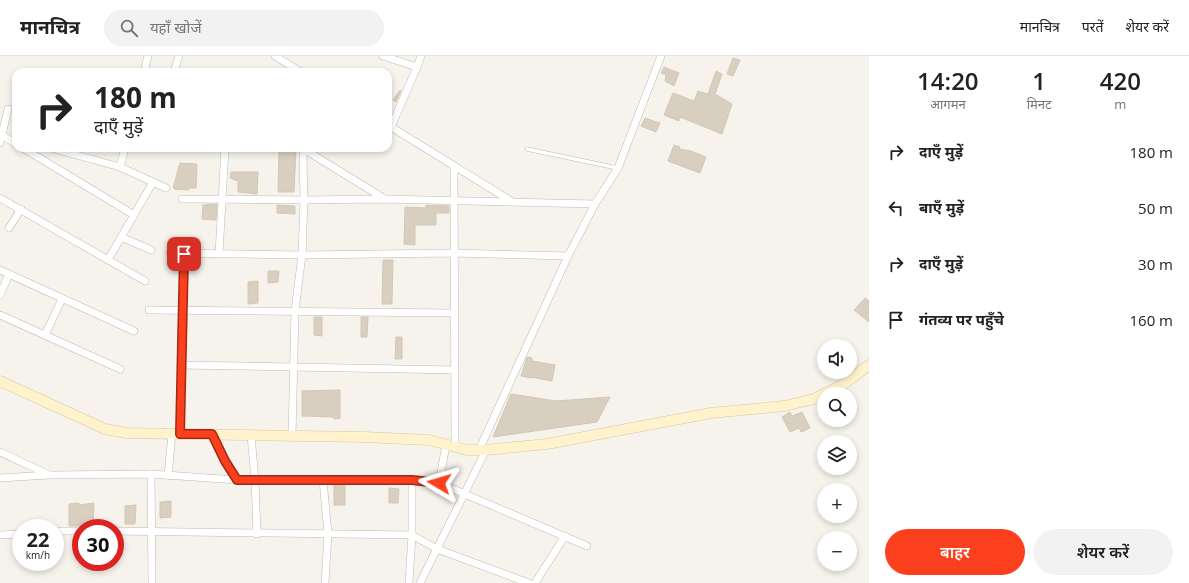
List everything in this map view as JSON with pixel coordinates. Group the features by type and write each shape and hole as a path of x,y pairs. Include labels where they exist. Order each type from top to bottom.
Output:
{"street":[{"path":"145,68 148,56"},
{"path":"175,68 179,56"},
{"path":"275,56 294,68"},
{"path":"383,56 417,67"},
{"path":"392,122 421,56"},
{"path":"420,583 464,494 568,256 595,204 618,168 661,56"},
{"path":"0,143 8,109"},
{"path":"392,127 512,201"},
{"path":"1,135 12,138"},
{"path":"1,135 12,142"},
{"path":"30,152 134,215"},
{"path":"66,152 120,167 166,188"},
{"path":"120,167 124,152"},
{"path":"219,254 225,152"},
{"path":"292,436 295,311 302,255 304,152"},
{"path":"310,152 385,199"},
{"path":"439,483 450,446 454,370 454,166"},
{"path":"108,260 153,182"},
{"path":"0,198 145,281"},
{"path":"182,199 385,199 595,204"},
{"path":"8,228 21,209"},
{"path":"121,237 152,250"},
{"path":"170,253 302,255 454,253 568,256"},
{"path":"168,476 176,434 182,365 184,254"},
{"path":"0,270 134,331"},
{"path":"0,295 9,274"},
{"path":"45,335 62,299"},
{"path":"149,310 454,313"},
{"path":"0,315 120,369"},
{"path":"182,365 454,370"},
{"path":"838,387 869,365"},
{"path":"0,381 104,429 127,433 429,440 467,450 547,444 711,413 784,406 817,398"},
{"path":"212,434 225,461 237,480"},
{"path":"251,435 255,480 257,534"},
{"path":"0,452 49,475"},
{"path":"152,474 152,583"},
{"path":"0,478 49,475 152,474 237,480 412,480 439,483 588,546"},
{"path":"324,480 328,534 326,583"},
{"path":"409,583 412,535 412,480"},
{"path":"124,531 412,535 437,548 529,583"},
{"path":"0,535 12,534"},
{"path":"535,583 565,536"}],"lane":[{"path":"526,149 618,168"}],"building":[{"path":"733,58 740,60 733,76 727,74"},
{"path":"664,67 679,73 674,86 665,81 666,75 661,73"},
{"path":"716,71 722,74 715,94 732,104 722,134 680,117 679,121 664,115 673,93 694,101 698,91 708,94"},
{"path":"400,90 401,91 396,102 393,100"},
{"path":"645,118 660,123 656,132 641,126"},
{"path":"674,145 680,147 679,149 691,151 706,157 700,173 668,161"},
{"path":"279,152 296,152 294,192 278,192"},
{"path":"180,163 197,164 196,188 189,188 188,190 173,188"},
{"path":"231,172 258,172 257,194 238,192 238,181 230,178"},
{"path":"217,204 216,220 202,219 203,205"},
{"path":"277,205 295,206 295,214 277,213"},
{"path":"426,205 449,206 449,213 436,213 436,225 415,225 415,245 404,244 405,207 426,208"},
{"path":"383,260 393,260 392,304 382,304"},
{"path":"268,271 279,271 278,282 268,283"},
{"path":"258,281 258,303 248,304 248,282"},
{"path":"865,298 869,301 869,322 854,310"},
{"path":"314,317 322,317 322,336 314,335"},
{"path":"361,317 368,317 367,337 361,337"},
{"path":"396,337 402,337 402,359 395,359"},
{"path":"527,357 532,358 532,361 555,365 552,381 521,376"},
{"path":"340,390 340,418 334,419 333,417 302,416 302,391"},
{"path":"511,394 556,401 610,397 597,422 493,437"},
{"path":"790,412 792,416 802,412 810,428 801,432 799,428 790,432 782,417"},
{"path":"334,485 345,485 345,505 334,505"},
{"path":"389,488 399,489 398,503 389,503"},
{"path":"171,501 171,517 160,518 160,502"},
{"path":"79,503 79,505 94,503 93,519 72,519 72,526 69,526 69,504"},
{"path":"136,505 135,524 125,524 125,506"}],"route":[{"path":"184,254 180,434 212,434 220,453 237,480 412,480 439,483"}]}
